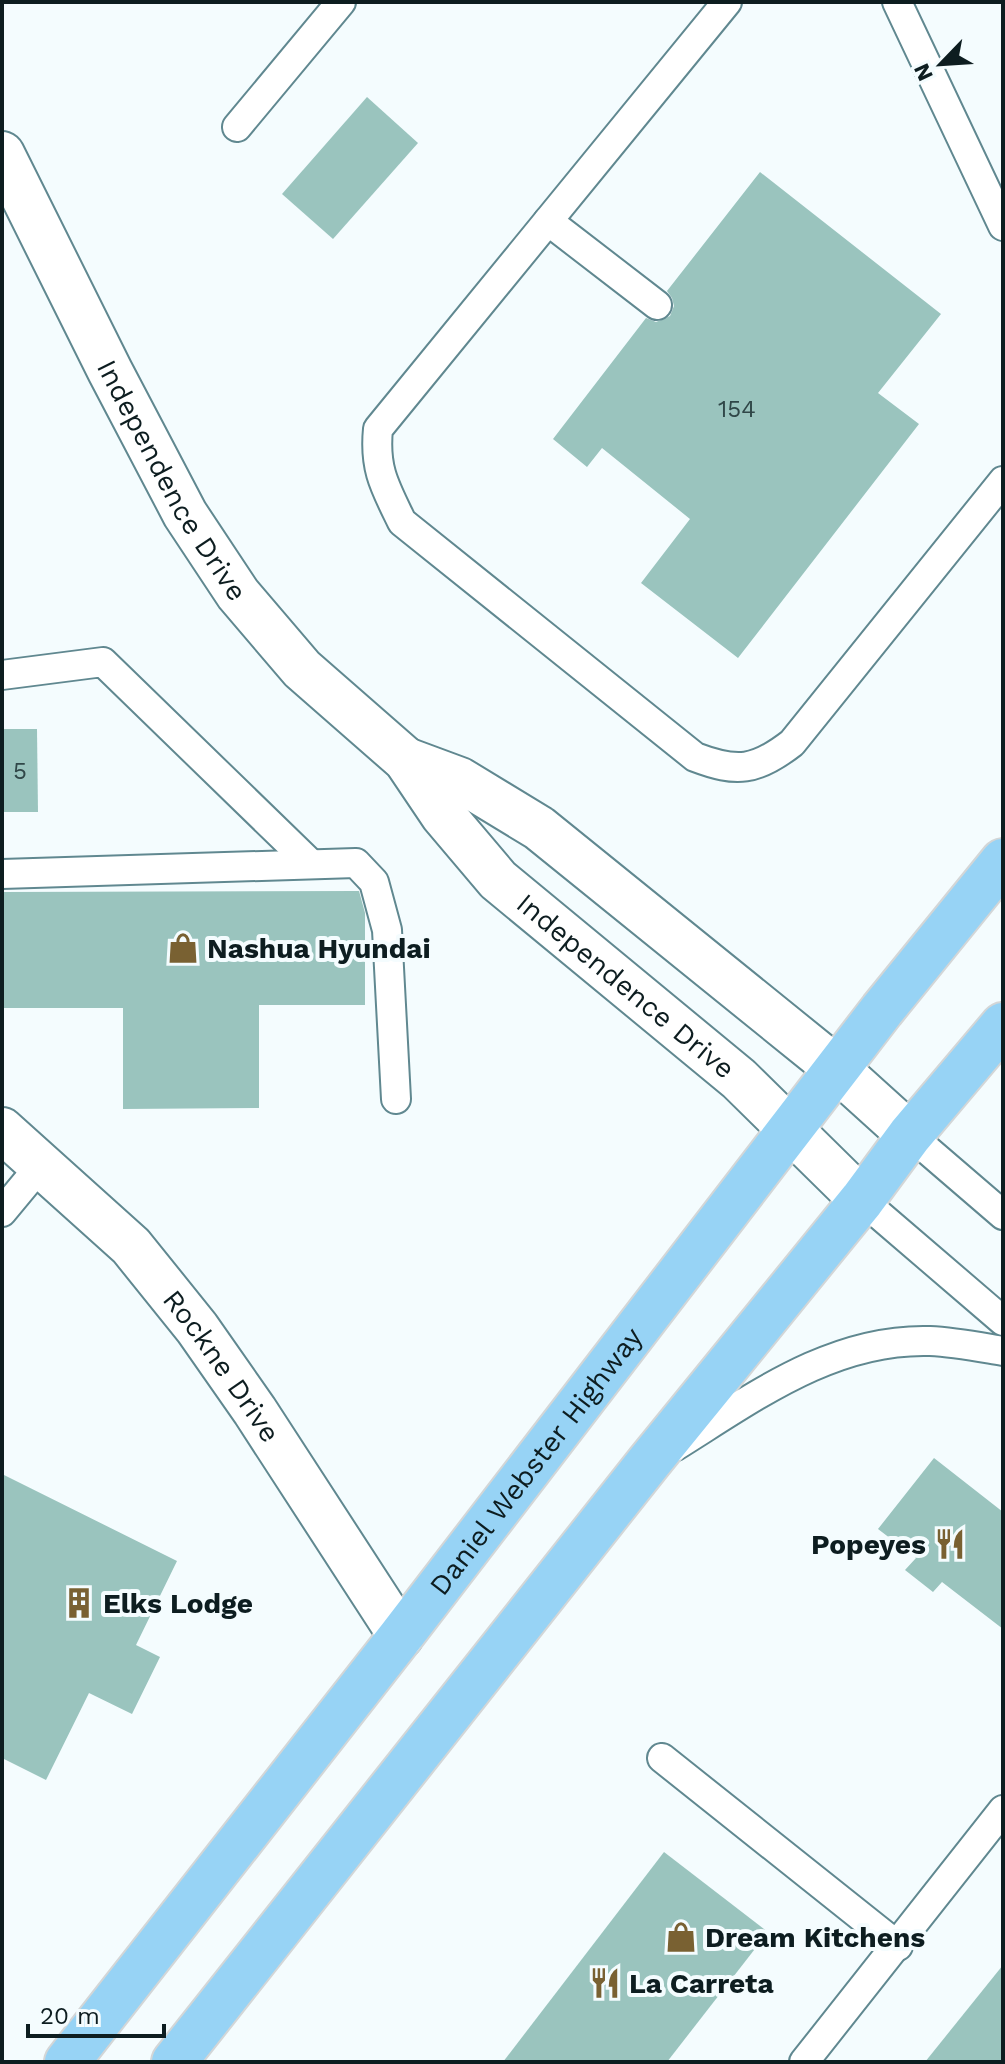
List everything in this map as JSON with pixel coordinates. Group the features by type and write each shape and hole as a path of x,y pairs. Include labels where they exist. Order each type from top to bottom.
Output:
{"main road":[{"name":"Daniel Webster Highway","path":"67,2062 401,1636 882,1010 1003,861"},
{"path":"174,2062 649,1462 862,1200 910,1135 1003,1025"}],"street":[{"name":"Independence Drive","path":"2,154 178,501 238,594 302,669 406,760 443,815 498,880 739,1079 862,1200"},
{"name":"Independence Drive","path":"406,760 460,780 539,828 837,1069 910,1135"},
{"name":"Rockne Drive","path":"2,1130 131,1246 197,1328 255,1411 401,1636"}],"lane":[{"path":"237,127 341,2"},
{"path":"727,2 378,429 376,454 379,468 402,522 695,757 719,766 741,769 771,760 792,743 1003,481"},
{"path":"897,2 1003,226"},
{"path":"548,221 657,305"},
{"path":"2,675 103,662 311,864"},
{"path":"2,874 356,863 374,882 387,930 396,1099"},
{"path":"910,1135 1003,1215"},
{"path":"2,1212 41,1165"},
{"path":"862,1200 1003,1321"},
{"path":"649,1462 788,1376 831,1357 890,1343 931,1341 1003,1351"},
{"path":"662,1758 898,1946"},
{"path":"804,2062 1003,1810"}],"building":[{"path":"367,97 418,143 333,239 282,194"},
{"path":"760,172 941,314 878,393 919,424 738,658 641,583 690,519 602,448 587,467 553,439 646,318 656,322 670,316 674,306 667,291"},
{"path":"2,729 37,729 38,812 2,812"},
{"name":"Nashua Hyundai","path":"359,891 365,913 365,1005 259,1005 259,1108 123,1109 123,1008 2,1008 2,892"},
{"name":"Popeyes","path":"934,1458 1003,1512 1003,1629 942,1582 933,1592 905,1570 916,1558 878,1529"},
{"name":"Elks Lodge","path":"2,1474 177,1561 136,1645 160,1657 132,1714 89,1693 46,1780 2,1758"},
{"path":"664,1852 768,1932 667,2062 503,2062"},
{"path":"1003,1965 1003,2062 925,2062"}],"place":[{"name":"Nashua Hyundai","path":"183,948"},
{"name":"Popeyes","path":"950,1544"},
{"name":"Elks Lodge","path":"79,1603"},
{"name":"Dream Kitchens","path":"681,1937"},
{"name":"La Carreta","path":"605,1983"}]}
